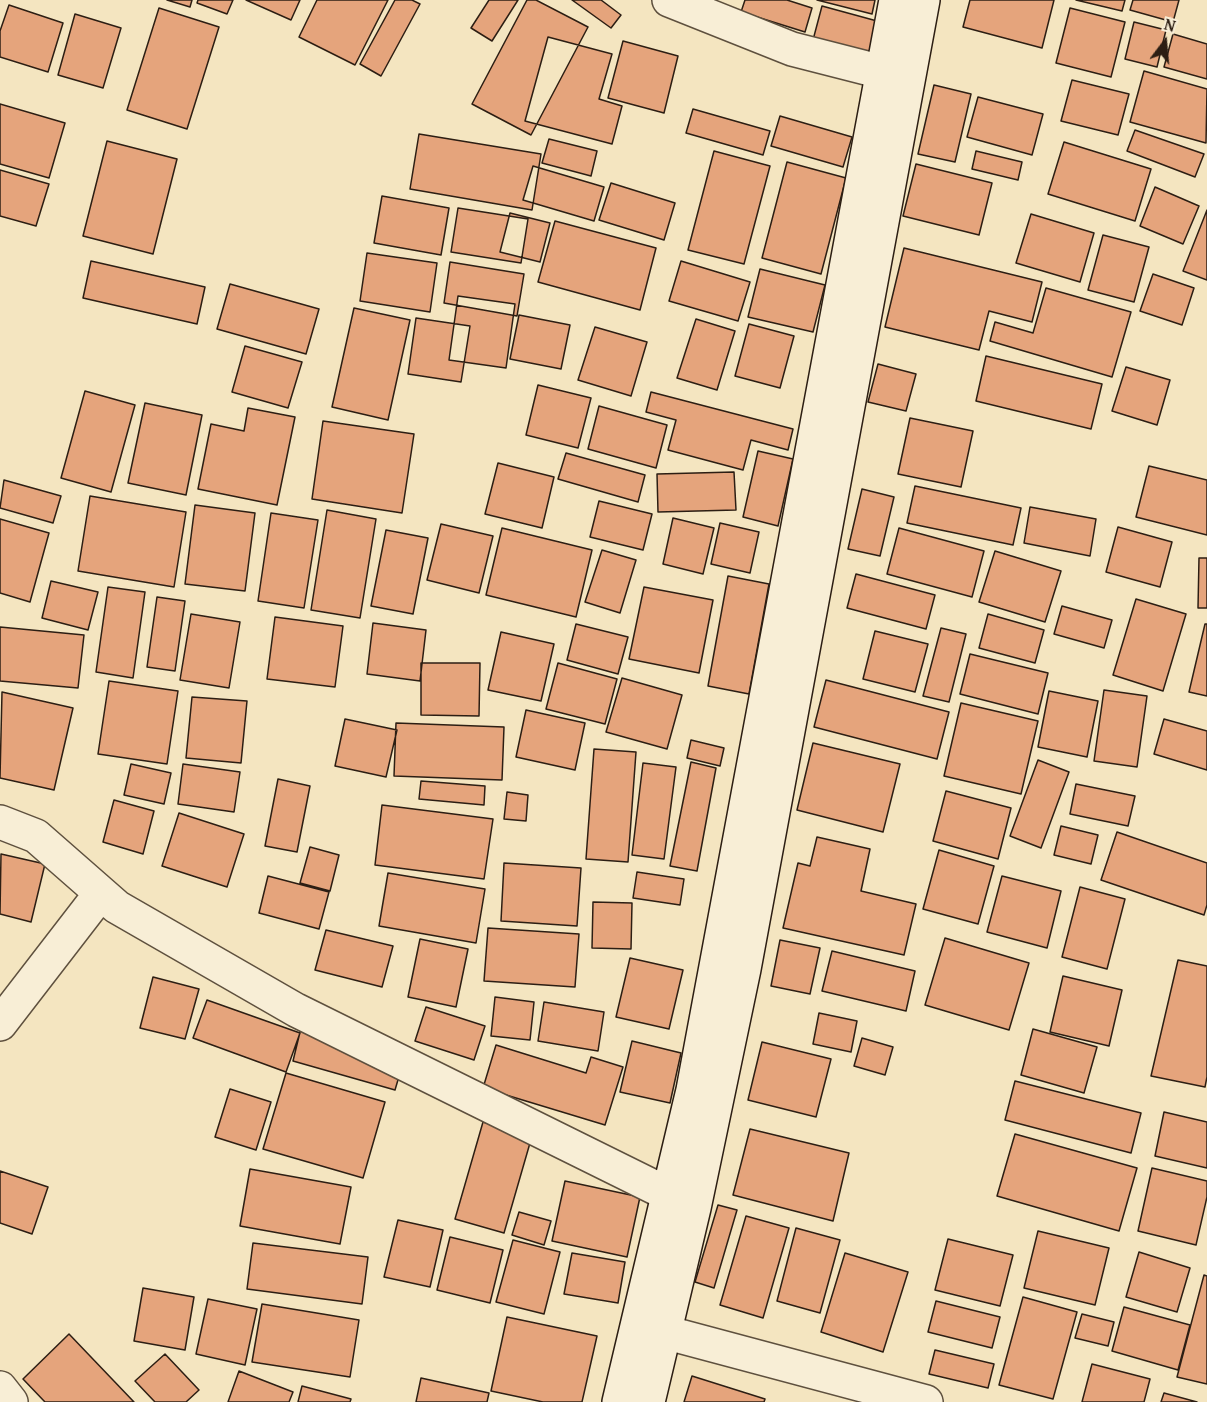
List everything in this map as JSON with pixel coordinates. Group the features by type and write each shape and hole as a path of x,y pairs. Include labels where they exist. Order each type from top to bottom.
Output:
{"street":[{"path":"669,0 792,50 882,72"},
{"path":"648,1402 651,1328 668,1194 693,1090 897,0"},
{"path":"619,1402 651,1328 694,1208 744,969 923,0"},
{"path":"0,822 36,836 117,907 296,1010 668,1194"},
{"path":"0,1024 101,893"},
{"path":"651,1328 926,1402"},
{"path":"0,1388 11,1402"}],"building":[{"path":"167,0 192,0 190,7"},
{"path":"198,0 233,0 227,14 197,3"},
{"path":"246,0 300,0 291,20"},
{"path":"317,0 388,0 355,65 299,37"},
{"path":"395,0 412,0 420,4 381,76 360,64"},
{"path":"489,0 518,0 492,41 471,28"},
{"path":"527,0 536,0 588,27 531,135 472,104"},
{"path":"572,0 601,0 621,15 611,28"},
{"path":"745,0 787,0 812,8 805,32 741,12"},
{"path":"817,0 875,0 872,14"},
{"path":"970,0 1054,0 1042,48 963,27"},
{"path":"1076,0 1125,0 1122,11"},
{"path":"1133,0 1179,0 1173,22 1130,10"},
{"path":"9,5 63,23 48,72 0,57 0,31"},
{"path":"822,6 877,21 869,54 813,40"},
{"path":"159,8 219,27 187,129 127,110"},
{"path":"1070,8 1125,22 1111,77 1056,63"},
{"path":"75,14 121,28 103,88 58,75"},
{"path":"1134,22 1166,30 1157,67 1125,59"},
{"path":"1173,34 1207,44 1207,79 1164,67"},
{"path":"548,37 612,54 599,99 622,106 612,144 525,121"},
{"path":"623,41 678,56 664,113 608,98"},
{"path":"1144,71 1207,89 1206,143 1130,122"},
{"path":"1072,80 1129,94 1118,135 1061,121"},
{"path":"934,85 971,94 955,162 918,154"},
{"path":"978,97 1043,114 1032,155 967,137"},
{"path":"0,104 65,123 49,178 0,164"},
{"path":"693,109 770,131 763,155 686,133"},
{"path":"780,116 852,137 843,167 771,146"},
{"path":"1135,130 1204,154 1195,177 1127,151"},
{"path":"419,134 541,154 532,210 410,189"},
{"path":"549,139 597,151 591,176 542,163"},
{"path":"107,141 177,159 153,254 83,236"},
{"path":"1064,142 1151,169 1135,221 1048,194"},
{"path":"714,151 770,166 744,264 688,250"},
{"path":"976,151 1022,162 1018,180 972,169"},
{"path":"787,162 846,178 821,274 762,258"},
{"path":"916,164 992,183 979,235 903,216"},
{"path":"533,166 604,187 594,221 523,200"},
{"path":"0,170 49,184 36,226 0,216"},
{"path":"611,183 675,203 664,240 599,220"},
{"path":"1155,187 1199,206 1183,244 1140,226"},
{"path":"382,196 449,208 441,255 374,243"},
{"path":"458,208 528,219 521,263 451,252"},
{"path":"1207,210 1207,280 1183,271"},
{"path":"510,213 550,223 540,262 500,252"},
{"path":"1031,214 1094,233 1080,282 1016,263"},
{"path":"555,221 656,248 640,310 538,282"},
{"path":"1103,235 1149,247 1134,302 1088,290"},
{"path":"904,248 1042,282 1032,322 989,311 979,350 885,327"},
{"path":"367,253 437,263 430,312 360,301"},
{"path":"91,261 205,287 197,324 83,298"},
{"path":"681,261 750,282 738,321 669,301"},
{"path":"450,262 524,274 517,316 444,303"},
{"path":"760,269 825,285 813,332 748,317"},
{"path":"1153,274 1194,288 1182,325 1140,311"},
{"path":"230,284 319,309 306,354 217,329"},
{"path":"1046,288 1131,312 1112,377 990,341 995,322 1033,333"},
{"path":"458,296 515,304 506,368 449,360"},
{"path":"354,308 410,320 388,420 332,407"},
{"path":"519,315 570,325 561,369 510,359"},
{"path":"416,318 470,326 461,382 408,374"},
{"path":"696,319 735,331 717,390 677,378"},
{"path":"749,324 794,336 780,388 735,376"},
{"path":"595,327 647,342 631,396 578,380"},
{"path":"245,346 302,362 288,408 232,392"},
{"path":"986,356 1102,384 1091,429 976,401"},
{"path":"878,364 916,374 906,411 868,402"},
{"path":"1126,367 1170,380 1157,425 1112,411"},
{"path":"538,385 591,398 578,448 526,435"},
{"path":"85,391 135,405 111,492 61,478"},
{"path":"651,392 793,429 788,450 751,440 743,470 668,450 676,420 646,412"},
{"path":"145,403 202,415 186,495 128,483"},
{"path":"599,406 667,425 656,468 588,449"},
{"path":"248,408 295,417 277,505 198,489 211,424 244,431"},
{"path":"910,418 973,431 961,487 898,474"},
{"path":"323,421 414,434 402,513 312,499"},
{"path":"758,451 793,459 778,526 743,517"},
{"path":"566,453 645,475 638,502 558,479"},
{"path":"498,463 554,477 542,528 485,514"},
{"path":"1149,466 1207,480 1207,535 1136,517"},
{"path":"734,472 736,510 658,512 657,474"},
{"path":"4,480 61,496 53,523 0,508"},
{"path":"915,486 1021,508 1013,545 907,523"},
{"path":"862,489 894,497 880,556 848,549"},
{"path":"90,496 186,512 174,587 78,571"},
{"path":"599,501 652,514 643,550 590,537"},
{"path":"195,505 255,513 245,591 185,584"},
{"path":"1030,507 1096,519 1090,556 1024,543"},
{"path":"327,510 376,519 360,618 311,610"},
{"path":"271,513 318,520 304,608 258,601"},
{"path":"673,518 714,528 703,574 663,564"},
{"path":"0,519 49,533 30,602 0,593"},
{"path":"720,523 759,532 750,573 711,564"},
{"path":"441,524 493,536 479,593 427,580"},
{"path":"1118,527 1172,542 1160,587 1106,572"},
{"path":"502,528 592,550 576,617 486,595"},
{"path":"899,528 984,551 972,597 887,574"},
{"path":"386,530 428,538 413,614 371,606"},
{"path":"602,550 636,560 620,613 585,602"},
{"path":"995,551 1061,571 1045,622 979,602"},
{"path":"1199,558 1207,558 1207,608 1198,608"},
{"path":"856,574 935,595 926,629 847,608"},
{"path":"728,576 769,584 749,694 708,686"},
{"path":"51,581 98,592 88,630 42,618"},
{"path":"108,587 145,592 133,678 96,672"},
{"path":"644,587 713,600 699,673 629,659"},
{"path":"157,597 185,601 175,671 147,667"},
{"path":"1136,599 1186,614 1163,691 1113,675"},
{"path":"1062,606 1112,620 1104,648 1054,634"},
{"path":"191,614 240,622 229,688 180,680"},
{"path":"988,614 1044,630 1035,663 979,648"},
{"path":"275,617 343,626 335,687 267,679"},
{"path":"373,623 426,630 420,681 367,674"},
{"path":"576,624 628,637 618,674 567,660"},
{"path":"1205,624 1207,624 1207,696 1189,692"},
{"path":"0,627 84,635 78,688 0,681"},
{"path":"941,628 966,634 949,702 923,696"},
{"path":"875,631 928,644 915,692 863,679"},
{"path":"501,632 554,644 541,701 488,690"},
{"path":"970,654 1048,673 1038,714 960,694"},
{"path":"421,663 480,663 479,716 421,715"},
{"path":"558,663 617,679 605,724 546,709"},
{"path":"622,678 682,695 667,749 606,732"},
{"path":"826,680 949,712 937,759 814,727"},
{"path":"109,681 178,691 167,764 98,754"},
{"path":"1104,690 1147,696 1137,767 1094,761"},
{"path":"1049,691 1098,701 1087,757 1038,747"},
{"path":"2,692 73,708 54,790 0,778"},
{"path":"192,697 247,701 241,763 186,758"},
{"path":"961,703 1038,721 1021,794 944,776"},
{"path":"526,710 585,723 575,770 516,757"},
{"path":"345,719 397,730 386,777 335,766"},
{"path":"1164,719 1207,731 1207,770 1154,754"},
{"path":"396,723 504,727 502,780 394,776"},
{"path":"691,740 724,748 720,766 687,758"},
{"path":"813,743 900,764 883,832 797,810"},
{"path":"594,749 636,752 628,862 586,859"},
{"path":"1038,760 1069,772 1041,848 1010,836"},
{"path":"691,762 716,768 697,871 670,866"},
{"path":"643,763 676,767 664,859 632,855"},
{"path":"131,764 171,773 164,804 124,795"},
{"path":"183,764 240,772 234,812 178,804"},
{"path":"278,779 310,786 297,852 265,846"},
{"path":"421,781 485,786 484,805 419,799"},
{"path":"1076,784 1135,796 1128,826 1070,814"},
{"path":"946,791 1011,808 998,859 933,841"},
{"path":"507,792 528,795 526,821 504,819"},
{"path":"114,800 154,811 143,854 103,842"},
{"path":"382,805 493,819 484,879 375,865"},
{"path":"179,813 244,834 227,887 162,866"},
{"path":"1061,826 1098,835 1091,864 1054,855"},
{"path":"1117,832 1207,863 1207,905 1204,915 1101,880"},
{"path":"817,837 870,849 861,891 916,904 904,955 783,928 798,863 810,866"},
{"path":"310,847 339,855 330,891 300,883"},
{"path":"939,850 994,866 978,924 923,909"},
{"path":"1,854 45,864 31,922 0,914"},
{"path":"504,863 581,868 577,926 501,921"},
{"path":"637,872 684,879 680,905 633,898"},
{"path":"388,873 485,889 476,943 379,926"},
{"path":"268,876 329,892 319,929 259,913"},
{"path":"1002,876 1061,891 1047,948 987,932"},
{"path":"1080,887 1125,899 1107,969 1062,957"},
{"path":"593,902 632,903 631,949 592,948"},
{"path":"488,928 579,934 575,987 484,981"},
{"path":"326,930 393,946 382,987 315,970"},
{"path":"945,938 1029,963 1009,1030 925,1005"},
{"path":"420,939 468,949 456,1007 408,997"},
{"path":"780,940 820,948 810,994 771,986"},
{"path":"832,951 915,971 906,1011 822,991"},
{"path":"630,958 683,970 669,1029 616,1017"},
{"path":"1178,960 1207,966 1207,1077 1205,1087 1151,1076"},
{"path":"1063,976 1122,990 1109,1046 1050,1032"},
{"path":"153,977 199,989 185,1039 140,1028"},
{"path":"495,997 534,1002 530,1040 491,1036"},
{"path":"207,1000 300,1033 286,1072 193,1038"},
{"path":"544,1002 604,1012 598,1051 538,1041"},
{"path":"426,1007 485,1026 474,1060 415,1041"},
{"path":"819,1013 857,1021 851,1052 813,1044"},
{"path":"301,1028 400,1073 395,1090 293,1061"},
{"path":"1033,1029 1097,1047 1084,1093 1021,1075"},
{"path":"862,1038 893,1047 885,1075 854,1066"},
{"path":"632,1041 681,1053 670,1103 620,1092"},
{"path":"762,1042 831,1059 816,1117 748,1100"},
{"path":"496,1045 586,1073 591,1057 623,1067 605,1125 483,1088"},
{"path":"286,1073 385,1102 363,1178 263,1149"},
{"path":"1015,1081 1141,1113 1131,1153 1005,1120"},
{"path":"230,1089 271,1102 256,1150 215,1137"},
{"path":"1164,1112 1207,1122 1207,1168 1155,1156"},
{"path":"483,1122 532,1136 504,1233 455,1219"},
{"path":"750,1129 849,1153 833,1221 733,1195"},
{"path":"1015,1134 1137,1168 1119,1231 997,1196"},
{"path":"1152,1168 1207,1181 1207,1197 1196,1245 1138,1231"},
{"path":"250,1169 351,1187 340,1244 240,1226"},
{"path":"0,1171 48,1187 32,1234 0,1223"},
{"path":"565,1181 640,1197 627,1257 552,1241"},
{"path":"718,1205 737,1210 714,1288 695,1282"},
{"path":"519,1212 551,1221 544,1245 512,1235"},
{"path":"746,1216 789,1228 763,1318 720,1305"},
{"path":"398,1220 443,1230 430,1287 384,1277"},
{"path":"796,1228 840,1240 820,1313 777,1301"},
{"path":"1038,1231 1109,1248 1095,1305 1024,1288"},
{"path":"450,1237 503,1250 490,1303 437,1290"},
{"path":"948,1239 1013,1255 1000,1306 935,1290"},
{"path":"513,1240 560,1252 544,1314 496,1302"},
{"path":"253,1243 368,1257 362,1304 247,1289"},
{"path":"1139,1252 1190,1268 1177,1312 1126,1297"},
{"path":"572,1253 625,1262 618,1303 564,1294"},
{"path":"845,1253 908,1272 883,1352 821,1332"},
{"path":"1204,1275 1207,1276 1207,1384 1177,1377"},
{"path":"143,1288 194,1297 185,1350 134,1341"},
{"path":"1023,1297 1077,1312 1053,1399 999,1385"},
{"path":"208,1299 257,1309 245,1365 196,1354"},
{"path":"936,1301 1000,1317 992,1348 928,1332"},
{"path":"262,1304 359,1320 350,1377 252,1362"},
{"path":"1124,1307 1190,1325 1178,1370 1112,1351"},
{"path":"1082,1314 1114,1322 1108,1346 1075,1338"},
{"path":"507,1317 597,1336 582,1402 543,1402 491,1391"},
{"path":"69,1334 134,1402 45,1402 23,1379"},
{"path":"935,1350 994,1364 988,1388 929,1374"},
{"path":"165,1354 199,1390 186,1402 155,1402 135,1381"},
{"path":"1092,1364 1150,1379 1144,1402 1082,1402"},
{"path":"239,1371 293,1392 289,1402 228,1402"},
{"path":"692,1376 765,1399 764,1402 684,1402"},
{"path":"421,1378 489,1393 487,1402 416,1402"},
{"path":"302,1386 351,1399 350,1402 298,1402"},
{"path":"1164,1393 1197,1402 1161,1402"}]}
